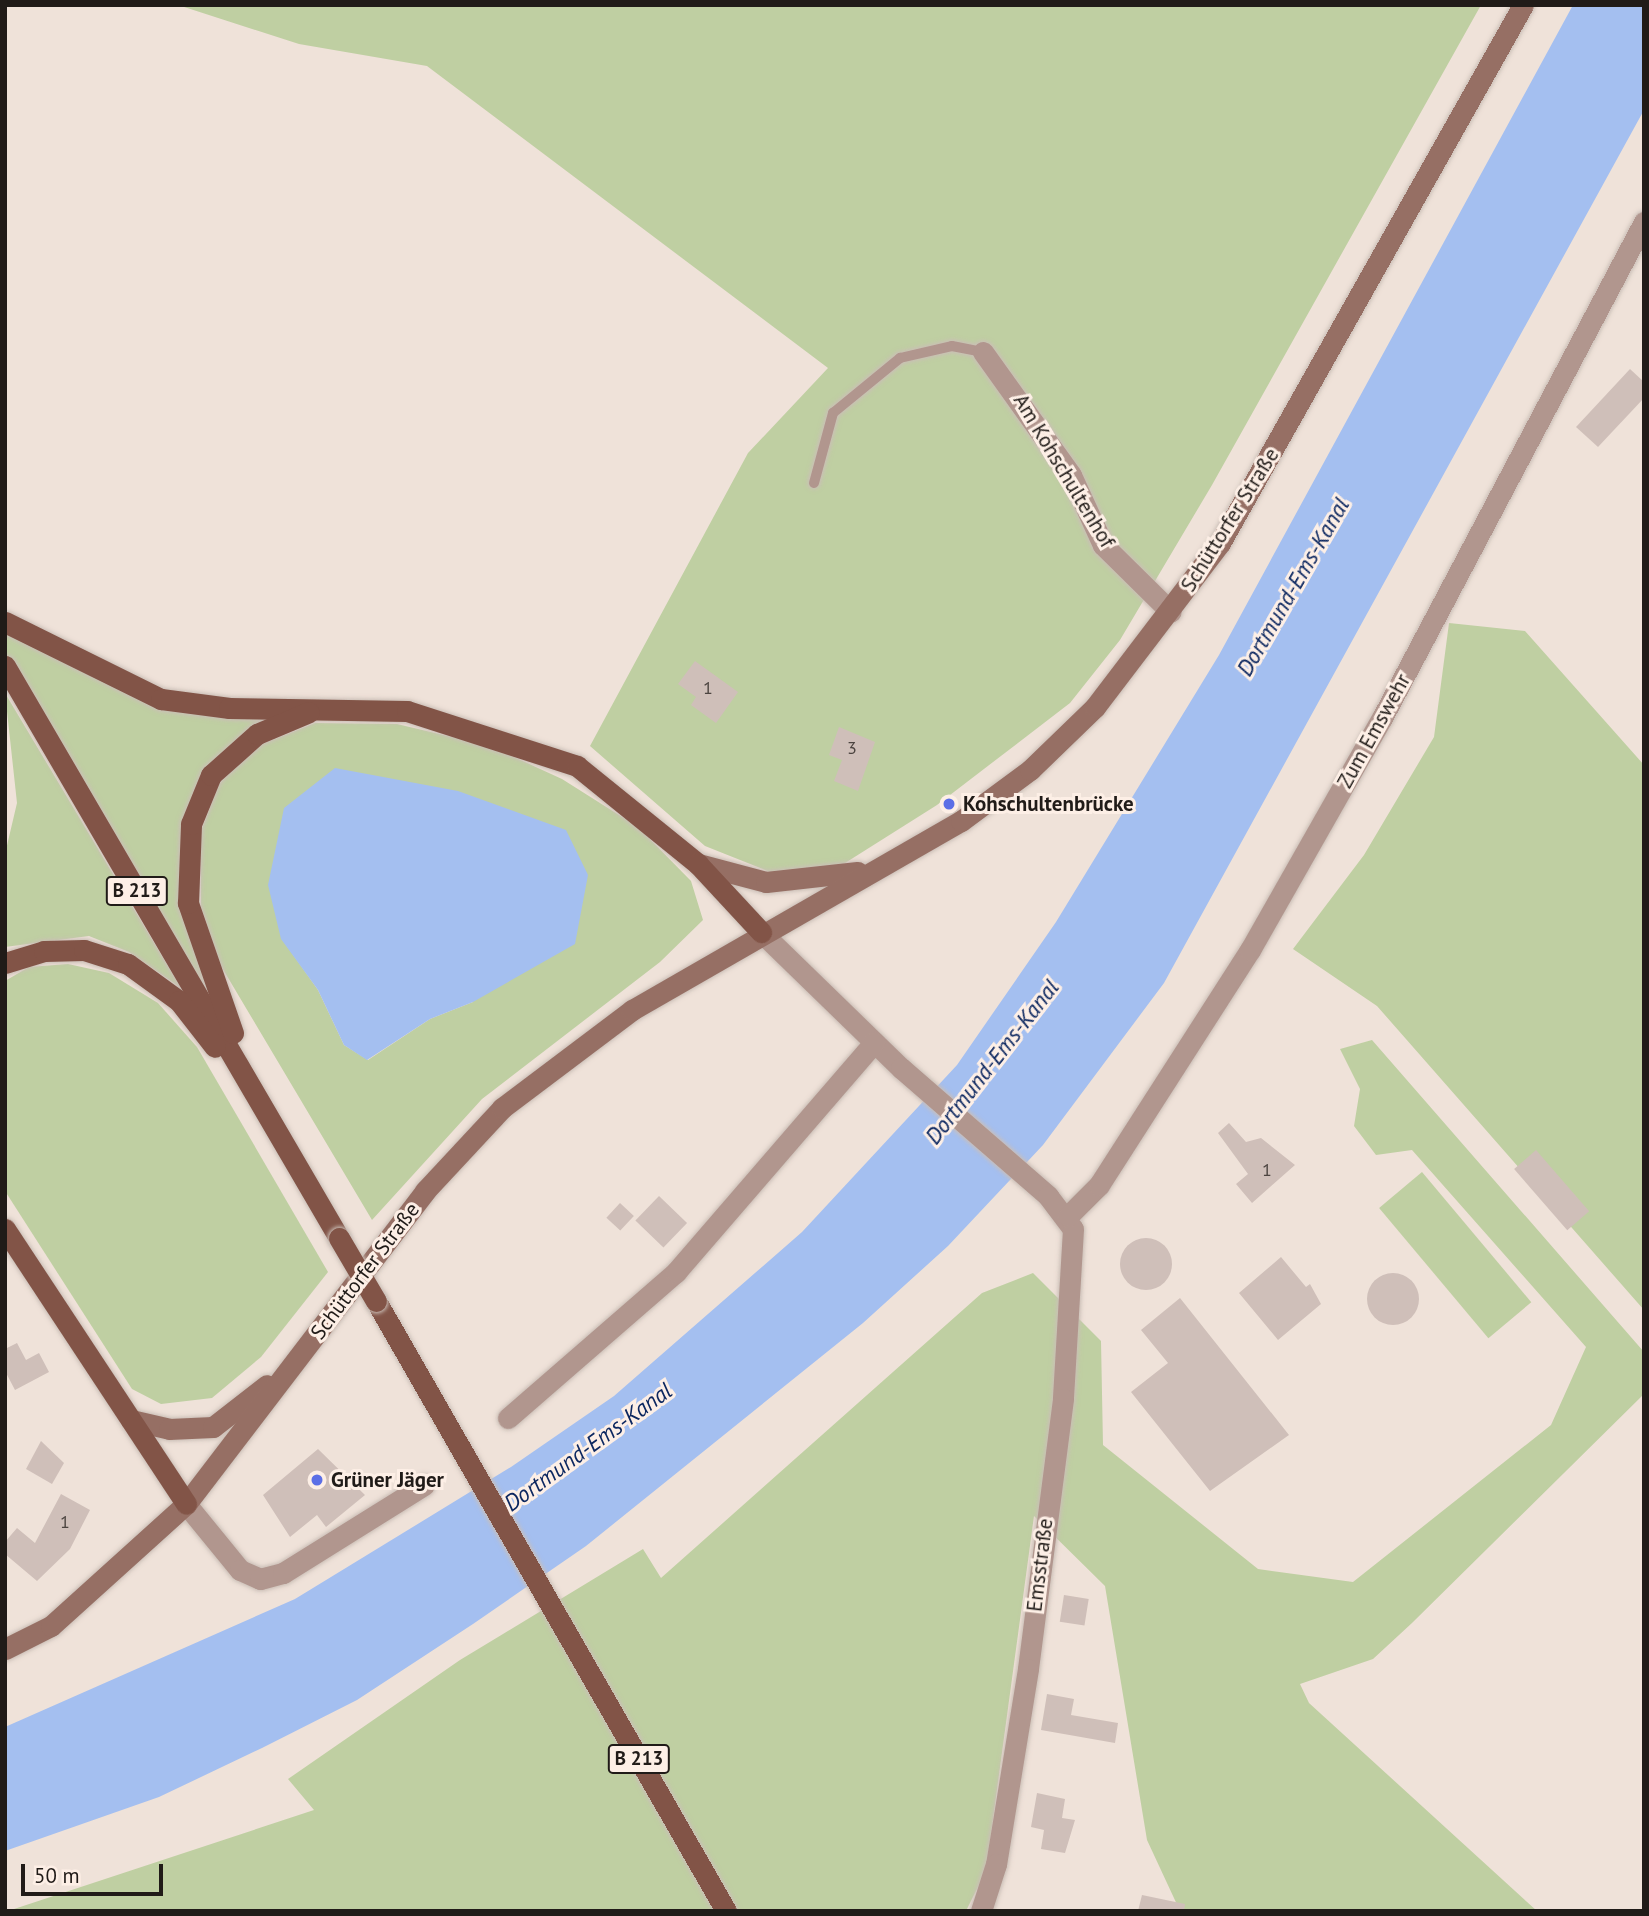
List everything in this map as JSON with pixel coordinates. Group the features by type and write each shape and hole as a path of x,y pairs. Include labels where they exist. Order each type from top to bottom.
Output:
{"main road":[{"name":"Schüttorfer Straße","path":"5,1648 51,1626 186,1504 425,1192 502,1108 632,1010 761,932 880,868 1030,770 1095,707 1171,612 1220,543 1333,350 1523,5"},
{"path":"5,622 160,699 229,708 407,711 577,766 698,864 761,932"},
{"name":"B 213","path":"5,666 458,1442 726,1911"},
{"path":"268,1115 208,975 188,902 191,824 211,775 257,734 318,708"},
{"path":"698,864 782,882 880,868"},
{"path":"5,963 44,951 84,950 128,964 179,1001 268,1115"},
{"path":"5,1228 186,1504"},
{"path":"131,1420 169,1429 213,1427 305,1351"}],"street":[{"name":"Zum Emswehr","path":"1068,1216 1100,1185 1278,902 1644,222"},
{"name":"Am Kohschultenhof","path":"983,352 1071,475 1103,545 1171,612"},
{"path":"761,932 901,1068 1068,1216"},
{"path":"508,1418 676,1272 874,1043"},
{"name":"Emsstraße","path":"981,1911 996,1864 1023,1695 1063,1399 1074,1255 1068,1216"},
{"path":"186,1504 240,1570 260,1579 283,1573 424,1485"}],"lane":[{"name":"Am Kohschultenhof","path":"814,483 832,413 900,358 952,346 983,352"}],"green space":[{"path":"178,5 1481,5 1212,485 1120,640 1070,703 937,805 834,870 770,872 705,846 590,746 748,453 828,368 427,66 299,44"},
{"path":"5,623 160,700 317,708 211,774 187,903 208,976 267,1114 5,666"},
{"path":"1449,623 1525,631 1644,765 1644,1310 1377,1006 1293,949 1364,855 1434,737"},
{"path":"5,693 181,988 129,952 89,936 5,947 5,854 17,803"},
{"path":"315,723 397,724 490,746 562,779 638,827 691,881 703,920 660,962 482,1099 372,1220 221,966 201,907 201,831 219,784 255,747","holes":["282,939 473,1002 430,1019 368,1060 344,1045 318,990"]},
{"path":"68,964 109,973 158,1003 197,1047 328,1272 261,1357 212,1398 161,1404 132,1389 5,1191 5,981 29,967"},
{"path":"1372,1040 1644,1352 1643,1395 1412,1623 1373,1659 1300,1684 1309,1703 1537,1911 1180,1911 1147,1840 1105,1586 1034,1516 986,1871 966,1911 8,1911 314,1810 288,1779 460,1660 643,1549 661,1578 982,1293 1033,1273 1101,1341 1103,1445 1258,1569 1353,1582 1551,1425 1586,1347 1412,1150 1376,1155 1354,1126 1360,1089 1340,1049"},
{"path":"1422,1172 1531,1302 1488,1338 1379,1208"}],"water":[{"name":"Dortmund-Ems-Kanal","path":"1573,5 1644,5 1644,110 1164,983 1043,1145 948,1246 863,1323 586,1546 473,1624 357,1700 262,1748 159,1797 5,1851 5,1727 295,1599 511,1467 614,1396 802,1232 957,1065 1056,922 1219,655"},
{"path":"335,768 458,791 566,830 588,875 575,944 473,1002 430,1019 367,1060 344,1045 318,990 281,939 268,885 284,808"}],"building":[{"path":"1630,369 1644,382 1644,398 1598,447 1576,427"},
{"path":"695,661 738,692 716,723 691,705 696,697 678,684"},
{"path":"839,727 875,742 858,791 834,781 842,760 829,755"},
{"path":"1229,1123 1246,1142 1261,1138 1295,1165 1252,1203 1236,1184 1248,1174 1218,1133"},
{"path":"1536,1150 1589,1211 1567,1230 1514,1169"},
{"path":"659,1196 687,1223 663,1248 635,1220"},
{"path":"620,1203 634,1216 620,1231 606,1218"},
{"path":"1146,1238 1156,1240 1164,1246 1170,1254 1170,1274 1164,1282 1156,1288 1146,1290 1136,1288 1128,1282 1122,1274 1120,1264 1122,1254 1128,1246 1136,1240"},
{"path":"1281,1257 1306,1287 1310,1284 1321,1304 1278,1340 1239,1293"},
{"path":"1393,1273 1403,1275 1411,1281 1417,1289 1417,1309 1411,1317 1403,1323 1393,1325 1383,1323 1375,1317 1369,1309 1367,1299 1369,1289 1375,1281 1383,1275"},
{"path":"1180,1298 1289,1435 1210,1491 1131,1392 1168,1363 1141,1330"},
{"path":"17,1343 26,1360 39,1353 49,1372 15,1390 5,1371 5,1349"},
{"path":"41,1441 64,1463 52,1484 26,1469"},
{"name":"Grüner Jäger","path":"318,1449 365,1495 326,1527 317,1515 290,1537 263,1495"},
{"path":"61,1494 90,1510 70,1549 37,1581 5,1554 5,1542 17,1528 35,1543"},
{"path":"1064,1595 1089,1599 1084,1626 1060,1622"},
{"path":"1047,1694 1074,1699 1071,1715 1118,1723 1115,1743 1041,1730"},
{"path":"1037,1793 1065,1799 1062,1818 1075,1820 1065,1853 1041,1849 1044,1830 1031,1827"},
{"path":"1142,1895 1185,1904 1184,1911 1138,1911"}],"place":[{"name":"Kohschultenbrücke","path":"949,804"},
{"name":"Grüner Jäger","path":"317,1480"}]}
